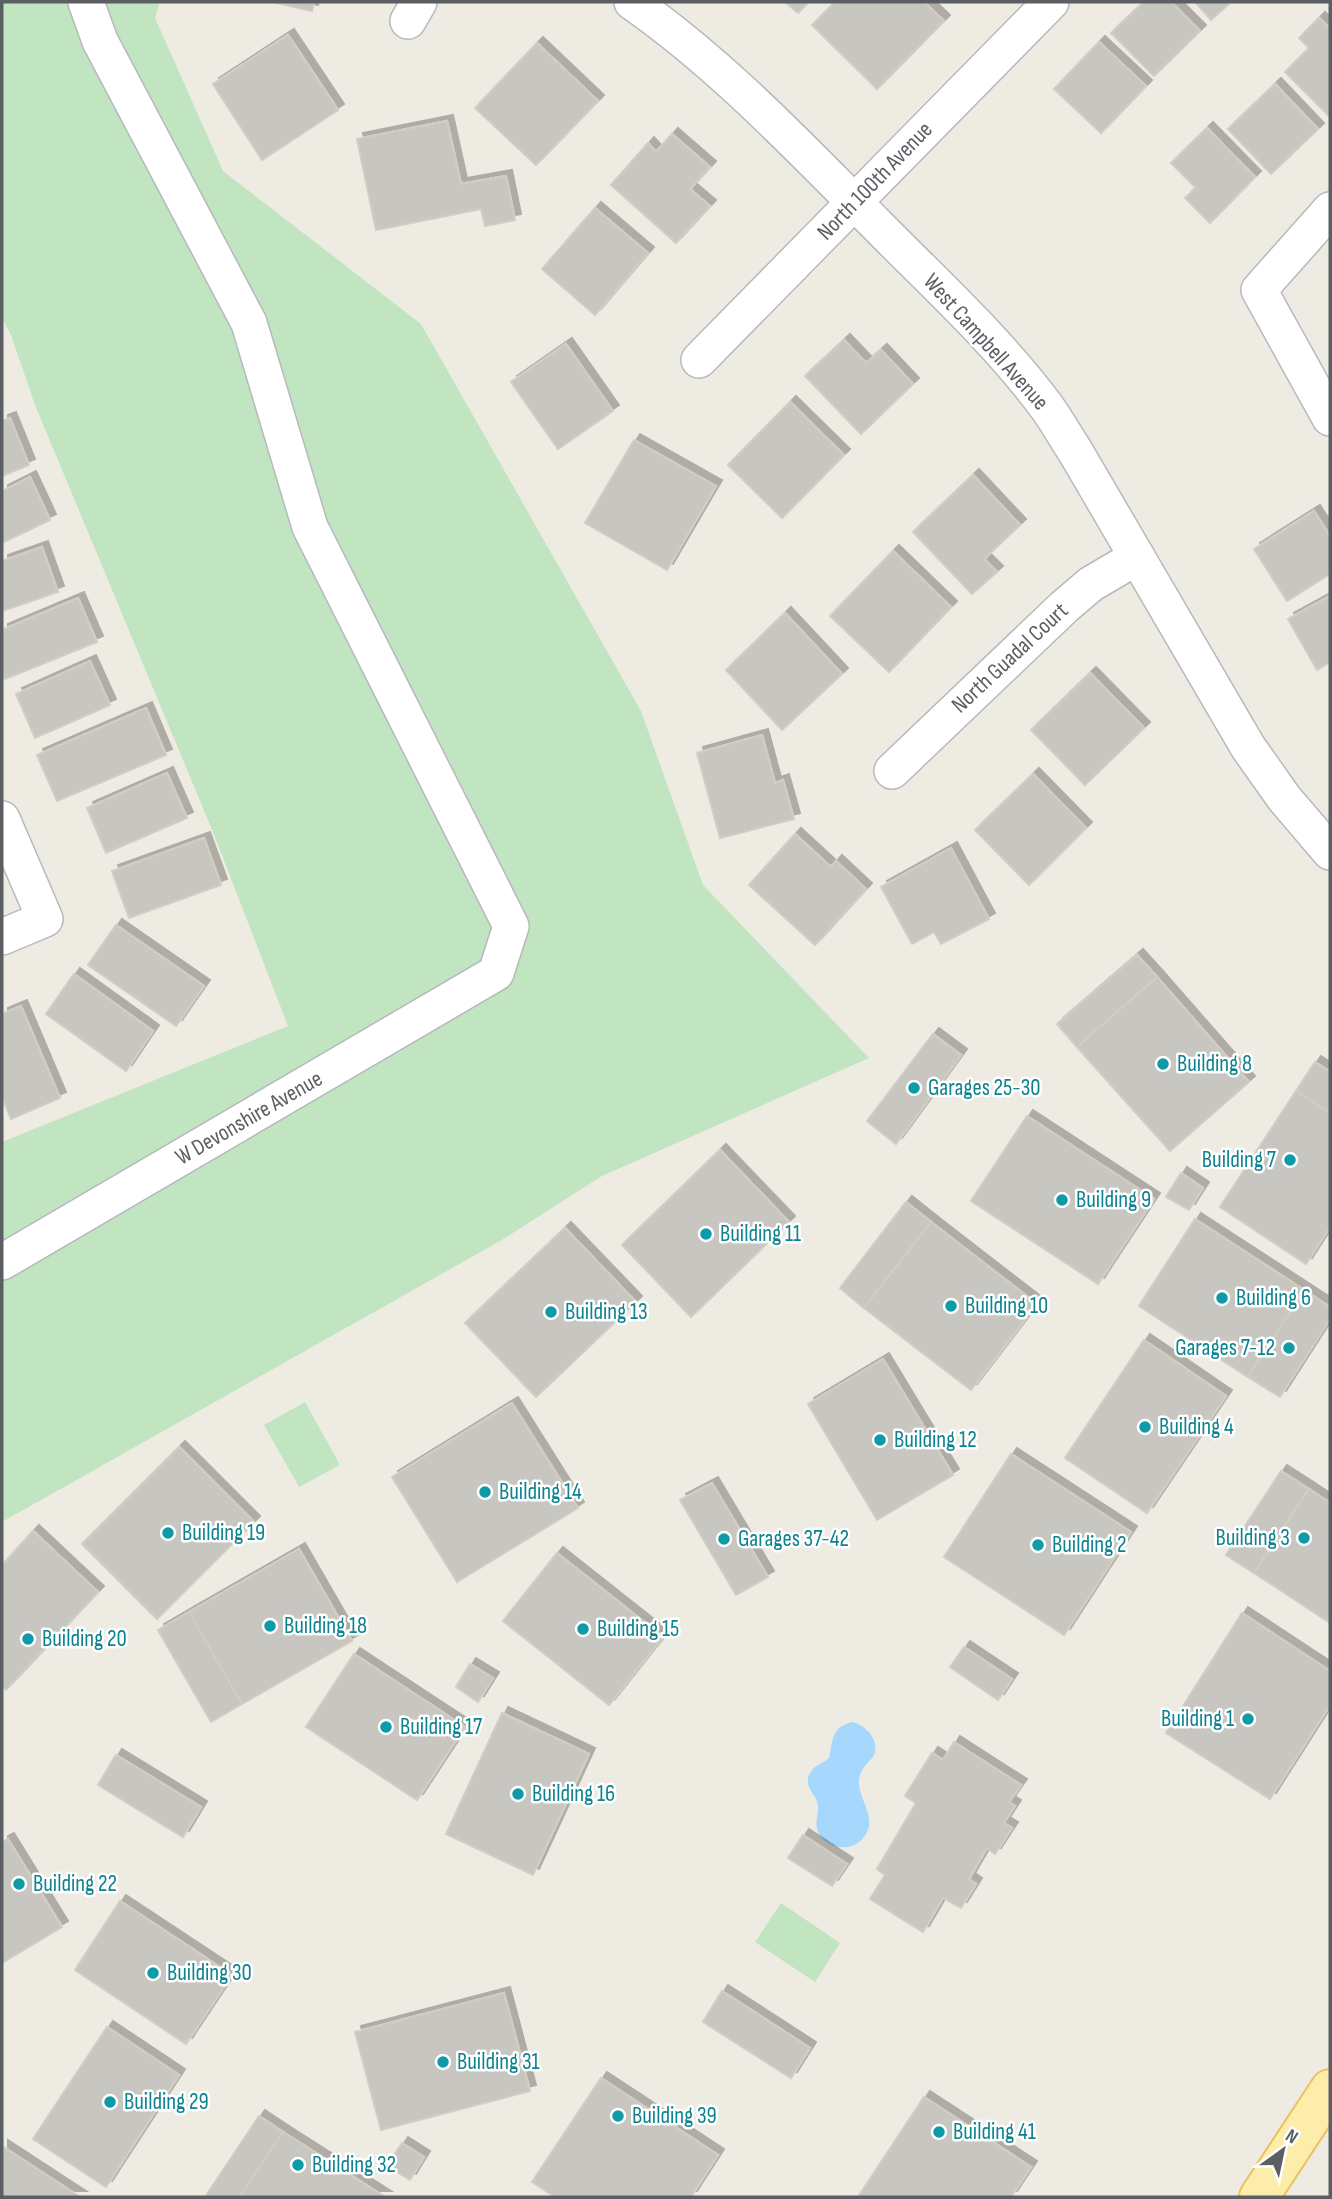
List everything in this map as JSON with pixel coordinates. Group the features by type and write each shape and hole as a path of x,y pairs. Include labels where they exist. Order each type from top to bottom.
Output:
{"main road":[{"path":"1259,2197 1330,2089"}],"street":[{"name":"W Devonshire Avenue","path":"2,1262 496,973 511,926 310,527 248,323 100,41 86,2"},
{"name":"West Campbell Avenue","path":"632,2 694,49 799,145 1021,374 1048,408 1248,747 1284,798 1330,852"},
{"name":"North 100th Avenue","path":"699,360 1051,2"},
{"path":"1330,210 1259,290 1330,418"},
{"name":"North Guadal Court","path":"892,771 1064,607 1091,584 1137,557"},
{"path":"2,819 44,919 2,937"}],"green space":[{"path":"2,2 160,2 155,18 223,171 421,324 641,711 703,885 869,1058 602,1176 500,1241 2,1522 2,1142 288,1026 213,832 35,405 11,335 2,318"},
{"path":"305,1402 340,1465 299,1487 264,1425"},
{"path":"781,1903 840,1943 815,1982 755,1942"}],"water":[{"path":"853,1722 867,1730 875,1744 874,1755 864,1767 859,1787 869,1824 867,1833 859,1842 842,1847 825,1841 818,1832 818,1805 808,1780 813,1769 829,1758 837,1730"}],"building":[{"path":"273,2 314,2 312,11"},
{"path":"785,2 809,2 798,13"},
{"path":"835,2 924,2 944,21 877,89 812,25"},
{"path":"1144,2 1171,2 1200,31 1154,76 1111,33"},
{"path":"1195,2 1231,2 1211,20"},
{"path":"1319,18 1330,28 1329,116 1285,72 1309,48 1299,38"},
{"path":"288,35 338,110 262,160 213,84"},
{"path":"1099,42 1146,86 1101,133 1054,89"},
{"path":"537,43 598,101 536,165 475,108"},
{"path":"1275,84 1318,129 1271,174 1228,129"},
{"path":"447,121 461,184 506,176 515,220 485,226 481,209 376,230 357,139"},
{"path":"1207,128 1255,177 1210,223 1185,198 1196,188 1171,163"},
{"path":"672,134 710,167 690,189 710,206 676,243 611,185 648,143 656,152"},
{"path":"595,208 648,253 595,315 542,269"},
{"path":"844,340 866,363 881,350 913,384 861,434 805,376"},
{"path":"566,344 613,411 558,449 511,382"},
{"path":"790,402 844,455 782,518 728,465"},
{"path":"10,418 29,465 2,476 2,421"},
{"path":"634,440 716,486 667,570 585,523"},
{"path":"973,475 1020,525 984,559 997,572 972,594 913,532"},
{"path":"30,477 50,520 2,543 2,491"},
{"path":"1314,511 1330,536 1330,574 1287,601 1254,549"},
{"path":"42,547 58,592 2,611 2,561"},
{"path":"893,551 951,607 889,672 830,616"},
{"path":"1330,596 1330,662 1317,670 1288,619"},
{"path":"78,598 97,642 5,679 2,670 2,630"},
{"path":"785,613 842,674 782,730 726,670"},
{"path":"90,661 110,705 35,738 16,694"},
{"path":"1090,673 1144,728 1085,785 1031,730"},
{"path":"146,708 166,755 57,801 37,755"},
{"path":"762,735 775,783 783,780 794,819 720,838 697,753"},
{"path":"167,773 187,818 106,853 87,808"},
{"path":"1033,774 1086,828 1029,885 975,830"},
{"path":"795,834 831,867 836,861 866,889 815,945 749,885"},
{"path":"204,838 221,885 129,918 112,871"},
{"path":"951,848 989,919 941,944 934,932 912,944 881,887"},
{"path":"116,925 204,986 176,1026 88,965"},
{"path":"1137,955 1157,977 1077,1047 1057,1024"},
{"path":"74,974 153,1031 126,1071 46,1014"},
{"name":"Building 8","path":"1157,977 1249,1082 1170,1151 1077,1047"},
{"path":"21,1006 60,1098 11,1119 2,1097 2,1014"},
{"name":"Garages 25-30","path":"933,1034 961,1055 896,1144 867,1121"},
{"path":"1315,1062 1330,1072 1330,1113 1296,1091"},
{"name":"Building 7","path":"1296,1091 1330,1113 1330,1227 1306,1264 1220,1207"},
{"name":"Building 9","path":"1027,1116 1154,1199 1098,1284 971,1201"},
{"name":"Building 11","path":"720,1150 789,1222 691,1317 622,1245"},
{"path":"1181,1173 1203,1188 1189,1210 1166,1197"},
{"path":"906,1202 931,1222 864,1308 840,1288"},
{"name":"Building 6","path":"1195,1219 1304,1290 1248,1377 1139,1306"},
{"name":"Building 10","path":"931,1222 1037,1304 971,1390 864,1308"},
{"name":"Building 13","path":"565,1228 636,1302 536,1397 465,1323"},
{"name":"Garages 7-12","path":"1304,1290 1330,1307 1330,1319 1280,1397 1248,1377"},
{"name":"Building 4","path":"1144,1340 1226,1396 1147,1513 1065,1458"},
{"name":"Building 12","path":"883,1359 953,1475 877,1520 808,1404"},
{"name":"Building 14","path":"512,1403 578,1508 457,1582 392,1477"},
{"name":"Building 19","path":"179,1447 254,1522 157,1619 82,1544"},
{"name":"Building 2","path":"1011,1454 1131,1532 1064,1635 944,1557"},
{"path":"1281,1471 1309,1489 1254,1573 1226,1555"},
{"name":"Garages 37-42","path":"712,1483 768,1577 736,1595 680,1500"},
{"name":"Building 3","path":"1309,1489 1330,1503 1330,1623 1254,1573"},
{"name":"Building 20","path":"33,1531 98,1592 6,1690 2,1687 2,1565"},
{"name":"Building 18","path":"299,1549 352,1641 242,1704 189,1612"},
{"name":"Building 15","path":"557,1553 663,1637 609,1705 503,1621"},
{"path":"189,1612 242,1704 211,1722 158,1630"},
{"name":"Building 1","path":"1242,1613 1330,1671 1330,1705 1270,1799 1166,1733"},
{"path":"964,1647 1012,1679 998,1700 950,1667"},
{"name":"Building 17","path":"354,1654 465,1727 417,1800 306,1727"},
{"path":"470,1664 493,1678 478,1702 456,1687"},
{"name":"Building 16","path":"502,1713 589,1754 533,1875 446,1834"},
{"path":"954,1742 1021,1785 1009,1802 1015,1806 1004,1823 1012,1828 995,1854 987,1848 969,1879 976,1884 961,1908 943,1898 923,1932 870,1899 885,1875 877,1869 916,1803 905,1796 932,1753 943,1760"},
{"path":"116,1755 201,1807 183,1837 98,1785"},
{"path":"803,1835 847,1864 832,1886 788,1858"},
{"name":"Building 22","path":"8,1839 62,1927 2,1963 2,1842"},
{"name":"Building 30","path":"120,1901 232,1975 186,2044 75,1970"},
{"path":"722,1991 810,2048 791,2078 703,2022"},
{"name":"Building 31","path":"504,1993 530,2091 381,2130 355,2032"},
{"name":"Building 29","path":"107,2027 179,2075 106,2187 33,2139"},
{"name":"Building 39","path":"601,2078 718,2155 691,2197 555,2197 532,2182"},
{"name":"Building 41","path":"924,2097 1031,2167 1011,2197 858,2197"},
{"path":"259,2116 283,2132 240,2197 205,2197"},
{"name":"Building 32","path":"283,2132 385,2197 240,2197"},
{"path":"402,2143 424,2157 410,2180 387,2166"},
{"path":"2,2146 80,2197 2,2197"}],"place":[{"name":"Building 8","path":"1163,1064"},
{"name":"Garages 25-30","path":"914,1088"},
{"name":"Building 7","path":"1290,1160"},
{"name":"Building 9","path":"1062,1200"},
{"name":"Building 11","path":"706,1234"},
{"name":"Building 6","path":"1222,1298"},
{"name":"Building 10","path":"951,1306"},
{"name":"Building 13","path":"551,1312"},
{"name":"Garages 7-12","path":"1289,1348"},
{"name":"Building 4","path":"1145,1427"},
{"name":"Building 12","path":"880,1440"},
{"name":"Building 14","path":"485,1492"},
{"name":"Building 19","path":"168,1533"},
{"name":"Building 3","path":"1304,1538"},
{"name":"Garages 37-42","path":"724,1539"},
{"name":"Building 2","path":"1038,1545"},
{"name":"Building 18","path":"270,1626"},
{"name":"Building 15","path":"583,1629"},
{"name":"Building 20","path":"28,1639"},
{"name":"Building 1","path":"1248,1719"},
{"name":"Building 17","path":"386,1727"},
{"name":"Building 16","path":"518,1794"},
{"name":"Building 22","path":"19,1884"},
{"name":"Building 30","path":"153,1973"},
{"name":"Building 31","path":"443,2062"},
{"name":"Building 29","path":"110,2102"},
{"name":"Building 39","path":"618,2116"},
{"name":"Building 41","path":"939,2132"},
{"name":"Building 32","path":"298,2165"}]}
